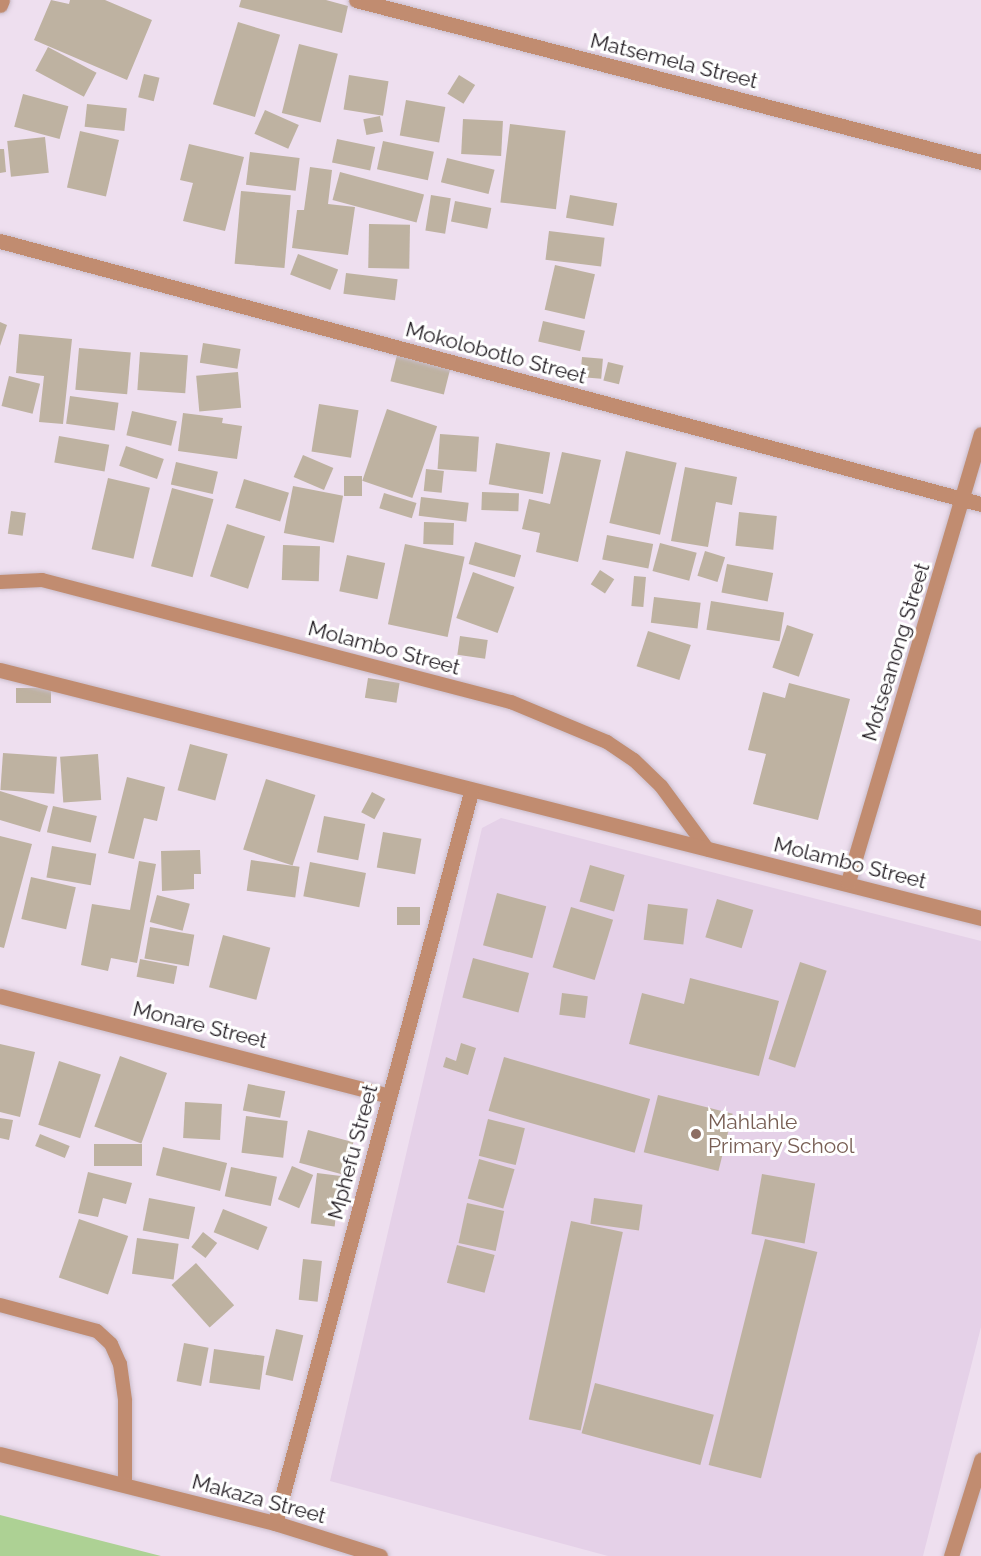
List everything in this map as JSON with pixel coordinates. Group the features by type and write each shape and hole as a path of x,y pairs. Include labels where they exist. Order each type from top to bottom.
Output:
{"street":[{"path":"0,5 2,0"},
{"name":"Matsemela Street","path":"356,0 981,162"},
{"name":"Mokolobotlo Street","path":"0,241 981,504"},
{"name":"Motseanong Street","path":"848,882 964,500 981,434"},
{"name":"Molambo Street","path":"0,670 471,792 848,882 981,918"},
{"name":"Mphefu Street","path":"275,1523 471,792"},
{"name":"Monare Street","path":"0,996 389,1096"},
{"name":"Makaza Street","path":"0,1454 275,1523 380,1556"},
{"path":"951,1556 981,1460"}],"lane":[{"name":"Molambo Street","path":"0,582 42,580 511,702 607,742 634,760 661,786 708,850"},
{"path":"0,1305 97,1331 111,1344 120,1364 125,1401 125,1485"}],"shaded area":[{"name":"Mahlahle Primary School","path":"501,818 981,941 981,1327 923,1556 608,1556 330,1481 482,828"}],"green space":[{"path":"0,1515 161,1556 0,1556"}],"building":[{"path":"51,0 69,4 70,0 105,0 152,20 127,80 34,40"},
{"path":"241,0 326,0 348,6 342,33 239,7"},
{"path":"238,22 280,35 255,117 213,104"},
{"path":"299,44 338,54 321,123 282,113"},
{"path":"48,47 97,73 84,97 35,71"},
{"path":"144,74 160,78 154,101 138,97"},
{"path":"349,75 389,81 383,116 344,110"},
{"path":"459,75 475,85 463,104 447,94"},
{"path":"23,94 68,106 60,139 14,127"},
{"path":"406,100 445,107 439,142 400,135"},
{"path":"87,104 127,108 124,131 85,127"},
{"path":"265,110 299,125 288,149 254,134"},
{"path":"380,116 383,132 366,135 363,119"},
{"path":"463,119 503,121 501,156 461,154"},
{"path":"510,124 566,131 556,209 500,202"},
{"path":"80,131 119,140 106,197 67,188"},
{"path":"45,137 49,173 11,177 7,141"},
{"path":"337,139 375,147 370,171 332,162"},
{"path":"383,141 434,152 428,180 377,169"},
{"path":"189,144 244,157 225,231 183,221 193,183 180,180"},
{"path":"0,149 4,149 6,172 0,173"},
{"path":"250,152 300,158 296,191 246,185"},
{"path":"447,158 495,170 488,194 441,182"},
{"path":"310,167 332,170 328,204 355,207 348,255 292,248 297,210 304,210"},
{"path":"340,172 424,195 417,223 332,200"},
{"path":"241,191 291,195 284,268 235,264"},
{"path":"431,195 451,198 445,234 425,231"},
{"path":"570,195 617,203 613,226 566,218"},
{"path":"455,201 491,208 487,229 451,222"},
{"path":"369,224 410,225 409,269 368,268"},
{"path":"549,231 605,238 601,267 545,260"},
{"path":"298,254 338,269 330,290 290,275"},
{"path":"555,265 595,274 585,319 545,310"},
{"path":"346,273 398,279 395,300 343,294"},
{"path":"543,321 585,331 580,351 538,341"},
{"path":"0,322 7,325 0,346"},
{"path":"19,334 72,339 63,424 39,422 44,376 16,373"},
{"path":"203,343 241,349 237,369 200,363"},
{"path":"79,348 131,353 127,394 75,390"},
{"path":"140,352 188,355 185,393 137,390"},
{"path":"397,355 450,368 444,395 390,381"},
{"path":"582,357 603,359 601,379 580,377"},
{"path":"608,362 624,366 619,384 603,380"},
{"path":"238,372 241,408 199,412 196,376"},
{"path":"9,376 40,384 33,414 2,406"},
{"path":"70,396 119,403 115,431 66,424"},
{"path":"319,404 359,410 351,458 311,451"},
{"path":"387,409 437,426 412,498 362,481"},
{"path":"132,411 177,421 171,446 126,435"},
{"path":"183,413 223,418 222,423 242,426 237,459 178,451"},
{"path":"440,434 479,437 476,472 438,469"},
{"path":"59,436 109,445 105,471 54,463"},
{"path":"496,443 550,453 543,494 489,484"},
{"path":"126,446 164,459 157,479 119,466"},
{"path":"626,451 677,463 660,535 609,523"},
{"path":"562,452 601,460 578,562 536,552 540,533 522,529 529,499 550,504"},
{"path":"303,455 333,468 324,490 294,477"},
{"path":"176,462 218,472 213,494 171,484"},
{"path":"685,467 737,477 732,505 716,502 708,547 671,541"},
{"path":"426,469 444,471 442,493 424,491"},
{"path":"344,476 362,476 362,496 344,496"},
{"path":"108,478 150,488 133,559 92,549"},
{"path":"244,479 289,493 280,521 235,508"},
{"path":"293,486 343,496 334,543 284,533"},
{"path":"172,488 214,499 193,577 151,566"},
{"path":"482,492 519,493 518,511 481,510"},
{"path":"384,493 417,503 412,518 379,508"},
{"path":"421,497 469,503 466,522 419,516"},
{"path":"11,511 26,513 23,536 8,534"},
{"path":"739,512 777,516 773,550 735,546"},
{"path":"424,522 454,523 453,545 423,544"},
{"path":"227,524 265,536 248,589 210,576"},
{"path":"607,535 653,544 648,569 602,560"},
{"path":"475,542 521,555 515,577 469,564"},
{"path":"660,543 697,553 689,581 652,571"},
{"path":"405,544 465,557 448,637 388,624"},
{"path":"283,545 320,546 319,581 282,580"},
{"path":"705,551 725,557 717,582 697,576"},
{"path":"347,555 385,563 377,599 339,591"},
{"path":"727,564 773,573 768,601 721,592"},
{"path":"600,570 614,579 605,594 591,584"},
{"path":"473,572 514,587 498,633 456,618"},
{"path":"634,576 646,577 643,607 631,606"},
{"path":"654,597 701,603 697,629 651,623"},
{"path":"711,601 784,613 780,641 706,630"},
{"path":"787,625 813,634 799,677 772,668"},
{"path":"648,631 691,645 679,680 637,666"},
{"path":"460,636 488,640 485,659 457,655"},
{"path":"368,678 400,683 396,703 365,698"},
{"path":"789,683 850,699 818,820 753,804 766,754 748,750 763,692 785,698"},
{"path":"16,688 51,688 51,703 16,703"},
{"path":"190,744 228,754 215,800 178,790"},
{"path":"3,753 57,757 54,794 0,790"},
{"path":"98,754 101,800 63,803 60,757"},
{"path":"127,777 165,787 157,821 144,818 134,859 108,853"},
{"path":"266,779 315,795 293,865 243,849"},
{"path":"0,791 48,806 40,832 0,820"},
{"path":"372,792 385,799 374,819 361,812"},
{"path":"53,806 97,816 91,842 47,832"},
{"path":"324,816 365,824 358,860 317,852"},
{"path":"383,832 421,839 415,874 377,867"},
{"path":"0,836 32,844 4,948 0,947"},
{"path":"52,846 96,854 91,885 46,878"},
{"path":"200,850 201,874 194,874 194,889 162,891 161,851"},
{"path":"251,860 300,867 295,898 247,891"},
{"path":"139,861 156,864 137,963 111,958 108,971 81,965 92,904 130,910"},
{"path":"310,862 366,873 359,907 303,896"},
{"path":"590,865 625,875 614,911 580,902"},
{"path":"31,877 76,887 66,929 21,919"},
{"path":"497,893 546,906 532,958 483,945"},
{"path":"157,895 190,904 183,931 150,922"},
{"path":"717,899 753,910 742,948 705,937"},
{"path":"648,904 688,909 683,945 644,940"},
{"path":"397,907 420,907 420,925 397,925"},
{"path":"571,907 613,920 595,980 553,967"},
{"path":"150,927 194,935 189,966 144,959"},
{"path":"223,935 270,948 256,1000 209,987"},
{"path":"473,958 529,973 518,1013 462,998"},
{"path":"140,959 177,966 174,984 137,977"},
{"path":"800,962 827,971 795,1068 768,1059"},
{"path":"690,978 779,1001 759,1076 629,1044 642,993 684,1004"},
{"path":"562,993 588,996 585,1018 559,1015"},
{"path":"461,1043 476,1048 468,1075 443,1067 446,1057 456,1061"},
{"path":"0,1044 35,1052 20,1117 0,1112"},
{"path":"120,1056 167,1073 141,1144 94,1126"},
{"path":"504,1057 650,1099 635,1153 489,1111"},
{"path":"59,1061 101,1075 80,1138 38,1125"},
{"path":"248,1084 285,1091 280,1118 243,1111"},
{"path":"658,1095 733,1114 718,1171 644,1152"},
{"path":"185,1102 222,1104 220,1140 183,1138"},
{"path":"246,1116 288,1121 283,1158 241,1153"},
{"path":"0,1118 13,1120 9,1140 0,1138"},
{"path":"488,1119 525,1128 516,1165 479,1156"},
{"path":"308,1130 353,1142 345,1175 299,1163"},
{"path":"40,1134 70,1146 65,1158 35,1146"},
{"path":"94,1144 142,1144 142,1166 94,1166"},
{"path":"163,1147 227,1163 220,1191 156,1175"},
{"path":"479,1159 515,1169 503,1209 468,1198"},
{"path":"292,1166 313,1175 299,1208 278,1199"},
{"path":"231,1167 277,1177 271,1206 225,1196"},
{"path":"88,1172 132,1183 126,1204 103,1198 98,1217 78,1213"},
{"path":"317,1173 341,1176 335,1227 311,1224"},
{"path":"762,1174 815,1183 805,1243 751,1234"},
{"path":"149,1198 195,1207 189,1239 143,1230"},
{"path":"594,1198 643,1205 639,1231 590,1224"},
{"path":"467,1203 504,1211 496,1251 458,1243"},
{"path":"223,1209 268,1227 258,1250 214,1232"},
{"path":"79,1219 128,1236 108,1295 59,1278"},
{"path":"571,1221 623,1232 581,1431 529,1420"},
{"path":"203,1232 217,1243 205,1258 191,1247"},
{"path":"137,1238 179,1244 174,1279 132,1274"},
{"path":"765,1239 817,1252 761,1478 709,1465"},
{"path":"457,1245 495,1255 485,1293 447,1283"},
{"path":"303,1259 322,1261 318,1302 299,1300"},
{"path":"196,1263 234,1305 210,1327 171,1285"},
{"path":"276,1329 303,1335 293,1381 265,1375"},
{"path":"184,1343 209,1348 201,1386 177,1381"},
{"path":"214,1349 265,1356 260,1390 209,1383"},
{"path":"595,1383 714,1415 700,1465 582,1433"}],"place":[{"name":"Mahlahle Primary School","path":"696,1134"}]}
